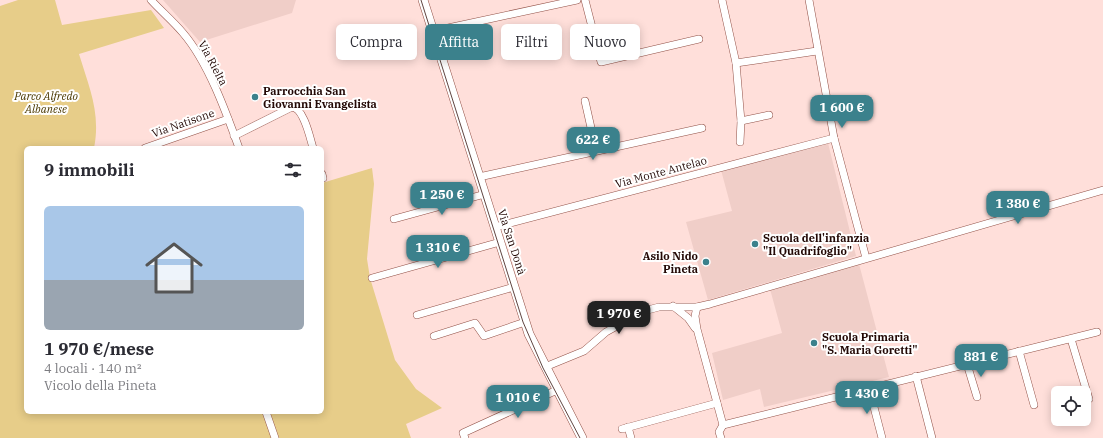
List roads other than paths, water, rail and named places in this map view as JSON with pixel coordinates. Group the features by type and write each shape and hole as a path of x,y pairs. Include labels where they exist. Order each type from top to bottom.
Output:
{"street":[{"name":"Via Rielta","path":"151,0 183,33 201,59 228,119 238,146"},
{"name":"Via San Donà","path":"423,0 432,24"},
{"path":"466,24 577,0"},
{"path":"585,0 601,62 698,39"},
{"path":"722,0 736,63 741,121 740,142"},
{"path":"809,1 834,138 866,258"},
{"path":"736,63 817,51"},
{"name":"Via San Donà","path":"443,60 525,322 545,367 582,438"},
{"path":"585,101 596,150"},
{"path":"234,136 292,107 299,110 302,115 312,146"},
{"path":"741,121 769,115"},
{"name":"Via Natisone","path":"151,146 228,119"},
{"path":"479,177 596,150 702,128"},
{"name":"Via Monte Antelao","path":"495,227 834,138"},
{"path":"545,367 584,352 606,332 635,315 652,308 672,306 697,307 1103,190"},
{"path":"394,219 485,194"},
{"path":"372,278 500,242"},
{"path":"417,315 514,287"},
{"path":"672,306 688,318 697,329"},
{"path":"697,307 695,316 697,329 723,425 719,432 721,438"},
{"path":"434,336 475,323 484,336 525,322"},
{"path":"723,425 1097,332"},
{"path":"1071,338 1085,386"},
{"path":"1019,351 1034,405"},
{"path":"966,364 976,397"},
{"path":"916,376 932,438"},
{"path":"869,388 882,438"},
{"path":"465,438 463,433 557,390"},
{"path":"631,438 625,428 717,403"},
{"path":"267,414 275,438"}],"tram line":[{"path":"421,0 523,322 543,368 580,438"}],"place":[{"name":"Parrocchia San Giovanni Evangelista","path":"255,97"},
{"name":"Scuola dell'infanzia \"Il Quadrifoglio\"","path":"755,244"},
{"name":"Asilo Nido Pineta","path":"706,262"},
{"name":"Scuola Primaria \"S. Maria Goretti\"","path":"814,343"}],"park label":[{"name":"Parco Alfredo Albanese","path":"46,102"}]}
